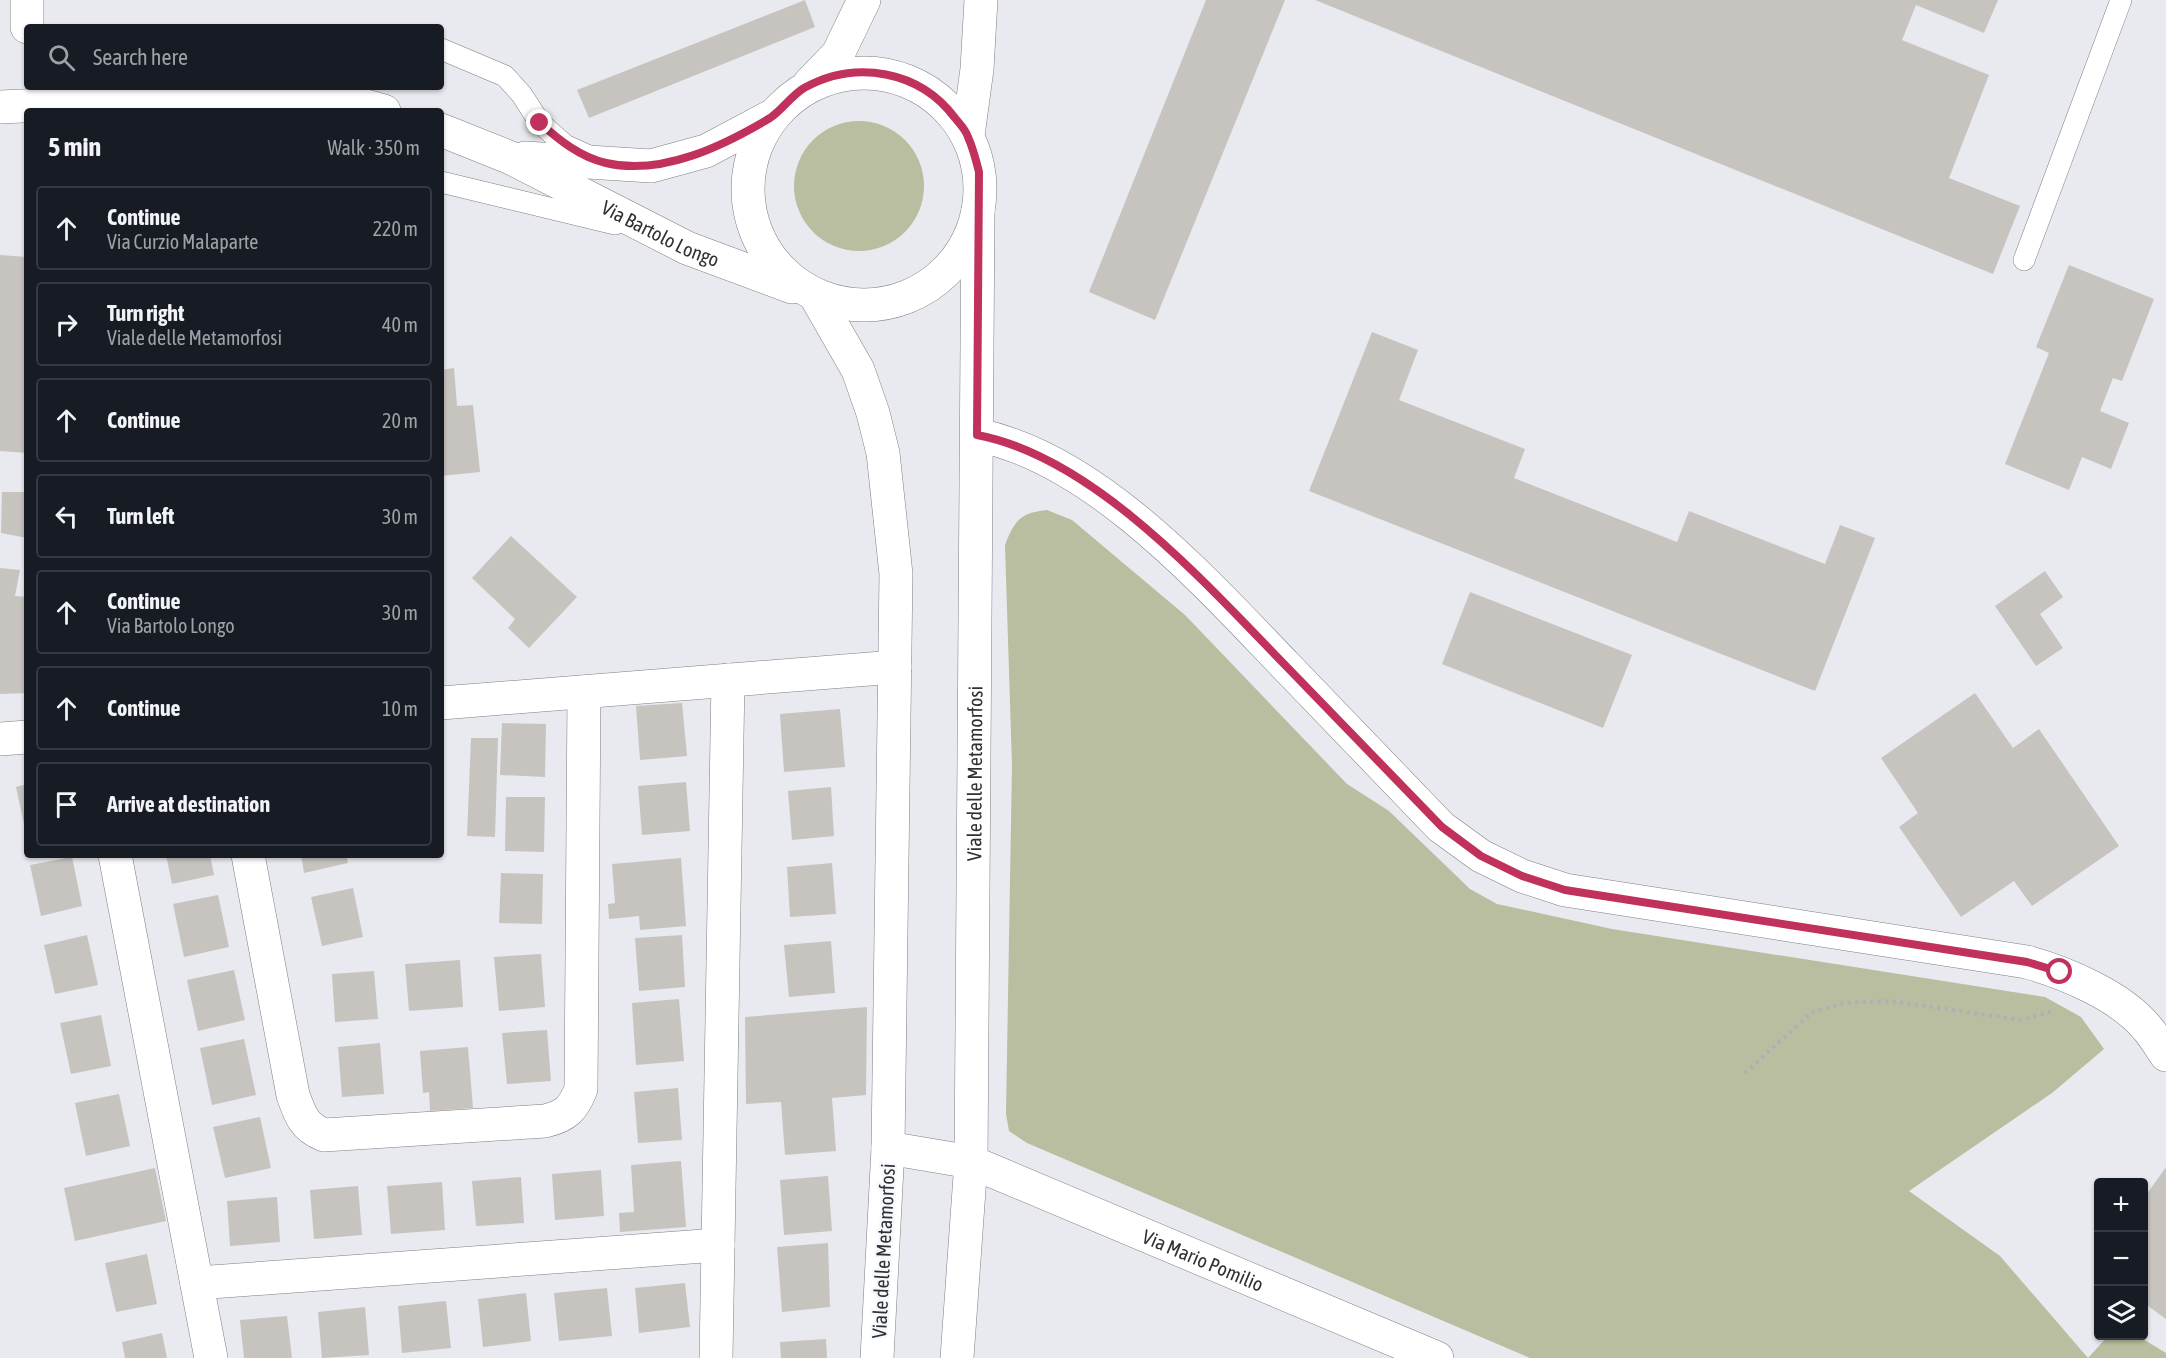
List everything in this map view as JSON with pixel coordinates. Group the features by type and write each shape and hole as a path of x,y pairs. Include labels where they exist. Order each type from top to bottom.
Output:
{"street":[{"path":"27,0 27,24"},
{"path":"864,0 838,54 805,88 772,116 755,146 749,168 747,190 754,230 768,257 785,276 815,295 837,303 860,306 899,300 929,286 950,268 966,245 978,211"},
{"path":"968,135 977,69 981,0"},
{"path":"805,88 842,74 861,71 905,79 926,89 944,104 968,135"},
{"path":"19,100 114,102 279,91 349,101 374,108"},
{"name":"Via Bartolo Longo","path":"511,158 651,166 706,151 772,116"},
{"name":"Via Bartolo Longo","path":"444,131 511,158 687,248 815,295"},
{"name":"Viale delle Metamorfosi","path":"963,1350 971,1162 979,172 968,135"},
{"name":"Viale delle Metamorfosi","path":"815,295 858,369 883,453 896,574 888,1148 877,1358"},
{"path":"977,435 1022,447 1065,469 1156,539 1216,594 1442,827 1481,856 1522,876 1565,890 2027,962 2060,972 2094,989 2146,1027 2166,1055"},
{"path":"444,703 895,667"},
{"path":"716,1358 728,680"},
{"path":"249,858 293,1095 301,1120 313,1131 324,1135 545,1121 562,1117 574,1106 581,1089 585,692"},
{"path":"0,739 24,737"},
{"path":"116,858 211,1358"},
{"name":"Via Mario Pomilio","path":"888,1148 971,1162 1437,1358"},
{"path":"197,1283 718,1245"}],"lane":[{"path":"2024,260 2121,0"},
{"path":"444,50 505,76 522,95 540,123 565,145 606,163"},
{"path":"114,102 137,108"},
{"path":"444,183 593,217 687,248"}],"path":[{"path":"1745,1072 1811,1013 1844,1003 1891,1001 2022,1020 2053,1012 2094,989"}],"green space":[{"path":"859,121 884,126 905,140 919,161 924,186 919,211 905,232 884,246 859,251 834,246 813,232 799,211 794,186 799,161 813,140 834,126"},
{"path":"1047,510 1072,520 1185,615 1347,784 1389,811 1470,889 1497,904 1612,929 2045,997 2081,1017 2104,1049 2052,1093 1909,1191 2000,1256 2088,1358 1530,1358 1027,1143 1009,1131 1006,1114 1012,765 1005,545 1012,529 1020,519 1030,513"},
{"path":"2104,1340 2145,1340 2166,1353 2166,1358 2088,1358"}],"building":[{"path":"805,0 815,27 589,118 577,90"},
{"path":"1206,0 1285,0 1155,320 1089,292"},
{"path":"1315,0 1998,0 1984,33 1916,5 1902,40 1989,75 1949,178 2020,206 1993,274"},
{"path":"0,255 24,257 24,453 0,451"},
{"path":"2069,265 2154,299 2122,381 2113,378 2100,411 2129,423 2111,469 2082,457 2069,490 2005,464 2049,353 2036,347"},
{"path":"1372,332 1418,350 1399,400 1525,449 1514,478 1677,542 1689,511 1825,564 1840,525 1875,538 1815,691 1309,491"},
{"path":"454,368 457,406 473,405 480,472 444,476 444,370"},
{"path":"2,492 24,492 24,537 1,533"},
{"path":"511,536 577,597 529,648 508,628 515,619 472,578"},
{"path":"0,568 20,570 15,596 24,597 24,693 0,694"},
{"path":"2045,571 2063,597 2040,614 2063,648 2036,666 1995,606"},
{"path":"1470,592 1632,655 1603,728 1442,664"},
{"path":"1975,693 2013,748 2039,729 2119,846 2032,906 2014,881 1961,917 1899,827 1918,813 1881,758"},
{"path":"682,703 687,756 640,760 636,706"},
{"path":"840,709 845,767 784,772 780,714"},
{"path":"502,723 546,724 545,777 500,775"},
{"path":"471,738 498,738 495,837 467,836"},
{"path":"686,782 690,831 642,835 638,786"},
{"path":"24,785 24,825 16,787"},
{"path":"831,787 834,836 792,840 788,791"},
{"path":"506,797 545,797 544,852 505,851"},
{"path":"72,858 82,906 41,916 30,865"},
{"path":"167,858 211,858 214,875 172,884"},
{"path":"302,858 347,858 348,863 304,873"},
{"path":"681,858 686,926 640,930 639,916 609,919 608,904 615,903 612,864"},
{"path":"832,863 836,914 790,917 787,867"},
{"path":"501,873 543,874 542,924 499,923"},
{"path":"353,888 363,937 322,946 311,897"},
{"path":"218,895 229,947 184,957 173,904"},
{"path":"87,935 98,985 55,994 44,945"},
{"path":"682,935 685,987 639,991 635,938"},
{"path":"831,941 835,993 789,997 784,945"},
{"path":"541,954 545,1007 499,1011 494,957"},
{"path":"460,960 463,1007 409,1011 405,964"},
{"path":"234,970 245,1020 198,1031 187,980"},
{"path":"374,971 378,1019 335,1022 332,974"},
{"path":"679,999 684,1061 636,1065 632,1003"},
{"path":"867,1007 866,1095 832,1098 836,1151 785,1155 781,1102 746,1104 745,1017"},
{"path":"101,1015 111,1066 71,1074 60,1023"},
{"path":"547,1030 551,1081 507,1084 502,1033"},
{"path":"244,1039 256,1095 212,1105 200,1048"},
{"path":"380,1043 384,1094 342,1097 338,1047"},
{"path":"468,1047 473,1108 430,1111 429,1092 423,1093 420,1051"},
{"path":"678,1088 682,1140 638,1143 634,1092"},
{"path":"119,1094 130,1146 86,1156 75,1103"},
{"path":"260,1117 271,1168 225,1178 213,1127"},
{"path":"681,1161 686,1227 620,1232 619,1213 634,1212 631,1165"},
{"path":"2166,1167 2166,1319 2148,1306 2148,1192"},
{"path":"155,1168 166,1221 75,1241 64,1188"},
{"path":"601,1170 604,1216 555,1220 552,1174"},
{"path":"828,1176 832,1231 784,1235 780,1180"},
{"path":"521,1177 524,1223 476,1226 472,1181"},
{"path":"442,1182 445,1230 391,1234 387,1186"},
{"path":"358,1186 362,1235 314,1239 310,1190"},
{"path":"277,1197 280,1242 230,1246 227,1201"},
{"path":"828,1243 830,1307 782,1312 777,1247"},
{"path":"147,1254 157,1304 116,1312 105,1263"},
{"path":"685,1283 690,1327 639,1333 635,1288"},
{"path":"607,1288 612,1336 559,1341 554,1293"},
{"path":"526,1293 531,1341 483,1347 478,1299"},
{"path":"446,1301 451,1348 402,1353 398,1306"},
{"path":"365,1307 369,1355 322,1358 318,1312"},
{"path":"287,1316 292,1358 244,1358 240,1320"},
{"path":"162,1333 167,1358 125,1358 122,1342"},
{"path":"826,1339 827,1358 781,1358 780,1342"}],"route":[{"path":"540,123 565,145 606,163 651,166 706,151 772,116 787,100 805,88 842,74 861,71 883,73 905,79 926,89 944,104 968,135 979,172 977,435 1004,440 1030,450 1065,469 1156,539 1216,594 1442,827 1481,856 1522,876 1565,890 2027,962 2060,972"}]}
